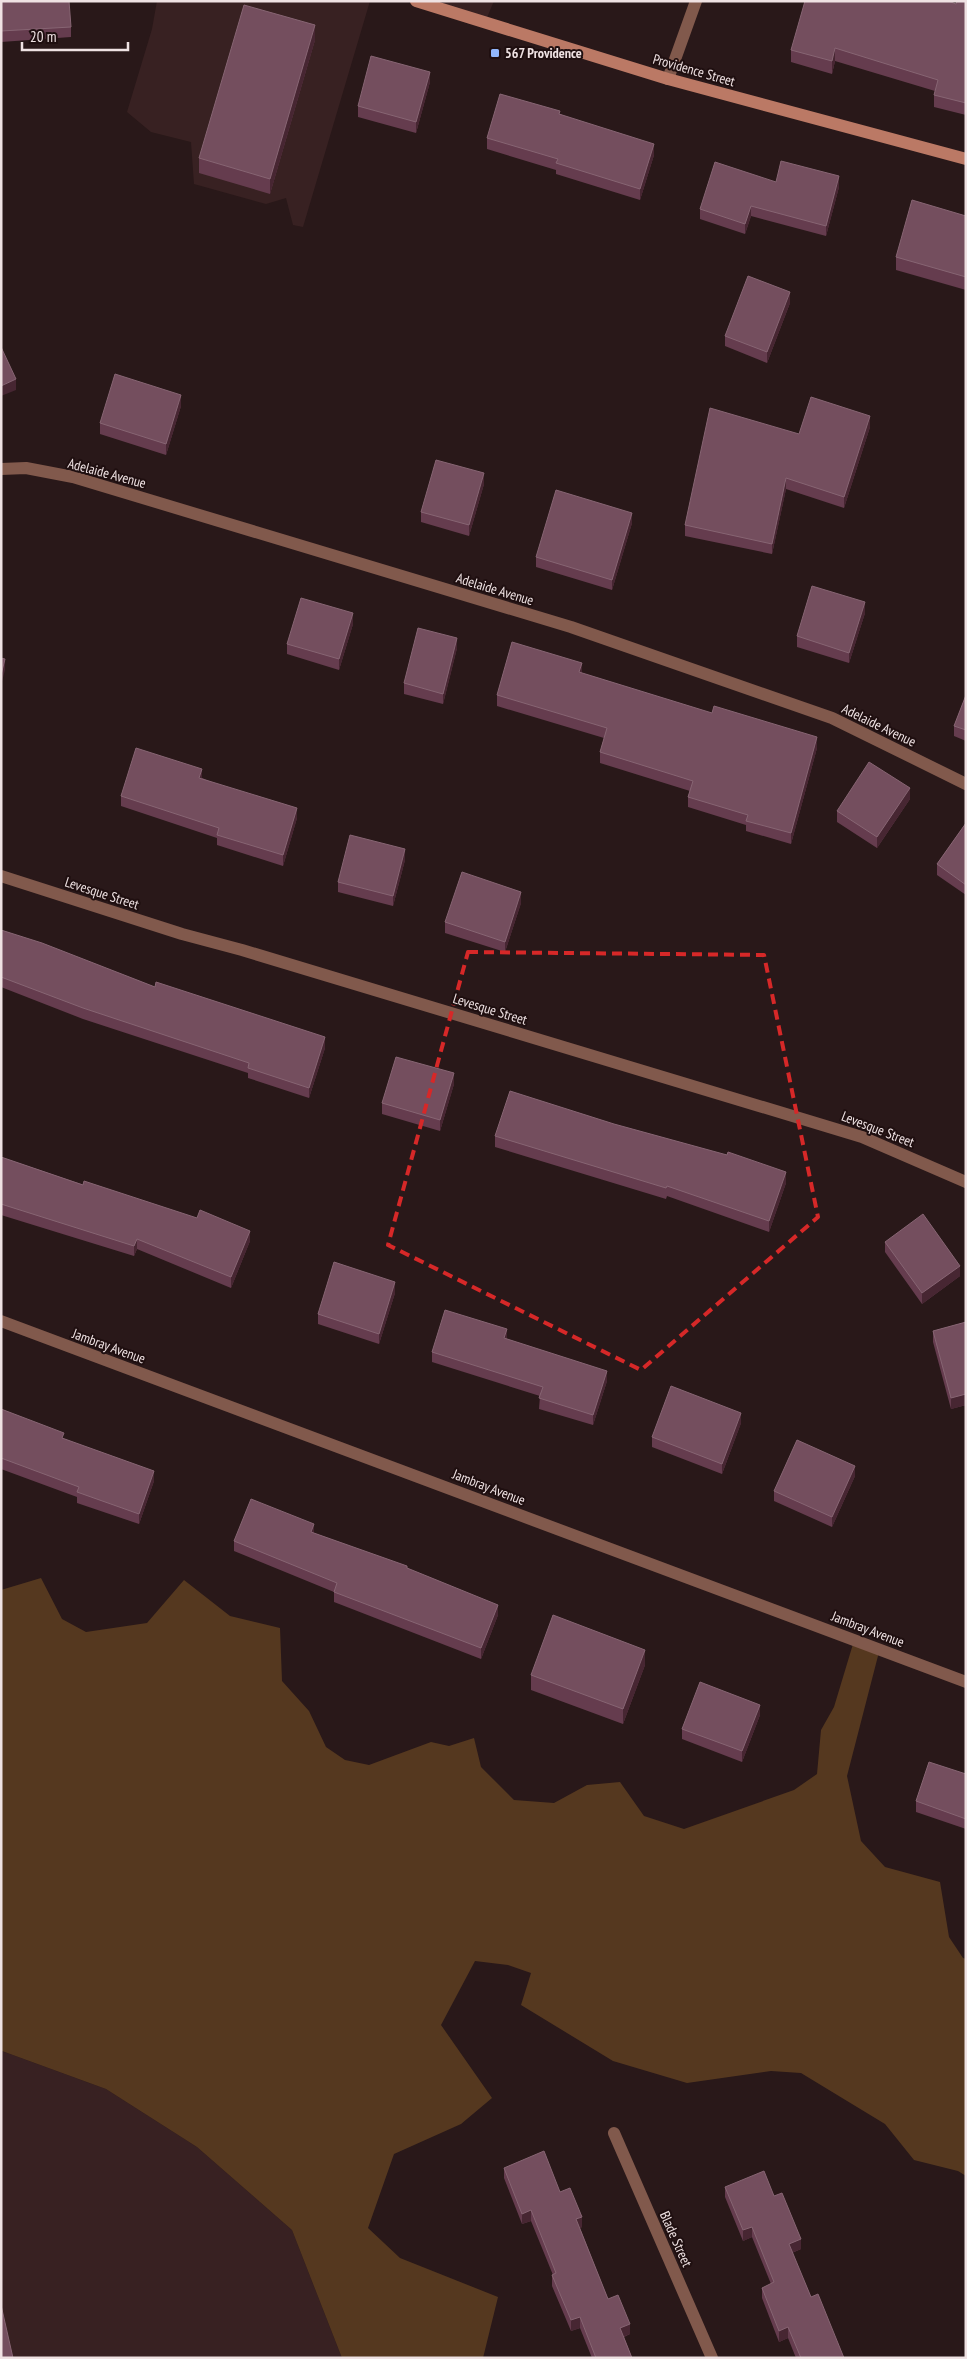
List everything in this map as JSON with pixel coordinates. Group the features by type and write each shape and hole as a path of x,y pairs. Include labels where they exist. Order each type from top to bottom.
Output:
{"main road":[{"name":"Providence Street","path":"416,1 668,79 966,159"}],"street":[{"path":"668,79 696,1"},
{"name":"Adelaide Avenue","path":"1,469 26,468 73,477 571,627 832,718 966,784"},
{"name":"Levesque Street","path":"1,876 182,934 242,950 862,1137 966,1182"},
{"name":"Jambray Avenue","path":"1,1321 966,1682"},
{"name":"Blade Street","path":"614,2133 712,2358"}],"highlighted area":[{"path":"468,952 764,955 818,1217 641,1370 388,1245"}],"shaded area":[{"path":"157,1 370,1 303,227 293,225 286,198 266,204 194,184 191,142 151,132 127,112 152,29"},
{"path":"416,1 494,1 486,20"},
{"path":"41,1578 62,1619 86,1632 147,1623 184,1580 230,1616 280,1628 282,1681 309,1711 326,1747 345,1760 369,1765 431,1742 449,1746 474,1738 481,1767 514,1800 554,1803 587,1785 620,1782 644,1816 684,1829 794,1790 817,1774 821,1730 834,1707 853,1644 879,1652 847,1776 861,1841 885,1867 940,1882 949,1937 963,1958 966,1959 966,2176 958,2171 914,2160 885,2124 801,2073 771,2071 687,2083 613,2061 521,2005 531,1973 508,1965 475,1961 441,2025 492,2098 461,2124 394,2154 368,2228 400,2258 498,2297 483,2358 342,2358 292,2230 197,2147 106,2089 2,2051 1,1590"},
{"path":"1,2049 2,2051 106,2089 197,2147 292,2230 342,2358 1,2358"}],"building":[{"path":"1,1 69,1 71,27 1,31"},
{"path":"805,1 948,1 956,4 957,1 966,1 966,103 934,95 938,80 835,48 832,61 791,50"},
{"path":"244,5 315,25 270,179 199,158"},
{"path":"371,56 430,72 416,122 358,106"},
{"path":"500,94 560,111 559,114 654,144 640,189 556,163 558,159 487,138"},
{"path":"781,161 839,176 826,226 751,206 745,224 700,209 715,162 776,182"},
{"path":"912,200 966,216 966,277 896,257"},
{"path":"748,276 790,292 767,352 725,336"},
{"path":"1,347 16,379 1,386"},
{"path":"115,374 181,395 166,444 100,423"},
{"path":"811,397 870,416 844,497 786,478 772,544 685,525 710,408 799,434"},
{"path":"436,460 484,473 469,525 421,512"},
{"path":"556,490 632,513 612,580 536,557"},
{"path":"812,586 865,602 849,653 797,636"},
{"path":"301,598 353,613 339,659 287,644"},
{"path":"418,628 457,638 443,694 404,683"},
{"path":"512,642 582,663 579,672 712,713 714,706 817,737 791,833 746,821 748,815 688,797 693,781 600,752 607,728 497,695"},
{"path":"1,658 5,659 1,675"},
{"path":"966,695 966,730 954,726"},
{"path":"136,748 202,769 199,778 297,808 283,855 217,835 219,828 121,796"},
{"path":"869,762 910,788 877,837 837,811"},
{"path":"966,823 966,885 937,864"},
{"path":"350,835 405,849 393,896 338,882"},
{"path":"462,872 521,892 505,942 445,922"},
{"path":"1,930 42,943 155,987 156,982 325,1037 309,1088 248,1068 249,1063 83,1008 1,977"},
{"path":"396,1057 454,1073 440,1120 382,1103"},
{"path":"510,1091 614,1124 727,1155 728,1152 786,1172 769,1221 667,1186 666,1188 495,1136"},
{"path":"1,1157 83,1185 84,1181 197,1218 200,1210 250,1231 231,1277 137,1239 134,1246 1,1204"},
{"path":"923,1214 960,1266 922,1293 885,1242"},
{"path":"334,1262 395,1282 379,1334 318,1314"},
{"path":"445,1310 507,1329 504,1338 607,1371 593,1415 539,1398 543,1387 432,1352"},
{"path":"966,1322 966,1394 951,1398 933,1331"},
{"path":"671,1386 741,1413 722,1464 652,1437"},
{"path":"1,1409 64,1433 62,1438 154,1471 139,1514 77,1492 79,1487 1,1458"},
{"path":"797,1440 855,1466 832,1517 774,1491"},
{"path":"251,1499 314,1524 311,1532 407,1566 407,1568 498,1605 481,1648 334,1592 337,1583 234,1541"},
{"path":"553,1615 645,1650 623,1709 531,1675"},
{"path":"700,1682 760,1705 742,1751 682,1729"},
{"path":"929,1762 966,1774 966,1819 916,1801"},
{"path":"544,2151 560,2192 570,2188 582,2217 576,2219 608,2299 618,2295 630,2324 620,2328 632,2358 596,2358 580,2317 571,2320 552,2275 556,2273 531,2210 522,2214 504,2168"},
{"path":"764,2171 774,2196 782,2193 801,2239 789,2244 811,2297 818,2294 844,2358 801,2358 788,2327 779,2331 762,2288 774,2282 752,2227 743,2230 725,2187"},
{"path":"1,2305 13,2358 1,2358"}],"place":[{"name":"567 Providence","path":"495,53"}]}
